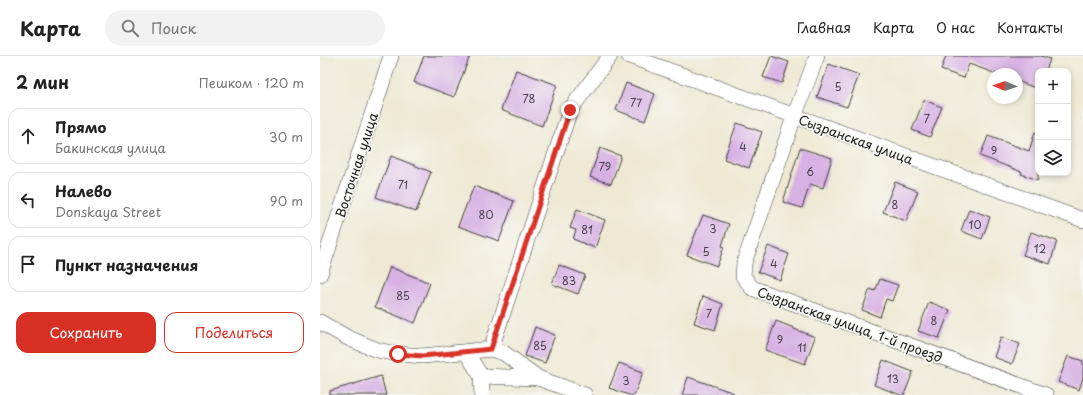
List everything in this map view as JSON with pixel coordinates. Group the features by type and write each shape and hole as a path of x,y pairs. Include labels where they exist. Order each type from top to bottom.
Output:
{"street":[{"name":"Восточная улица","path":"320,274 391,56"},
{"path":"491,349 570,110 610,56"},
{"name":"Сызранская улица","path":"629,56 794,117 1083,220"},
{"name":"Сызранская улица, 1-й проезд","path":"817,56 794,117 744,263 743,276 752,288 1046,395"},
{"path":"320,322 348,338 377,350 398,354 423,356 491,349 504,353 538,378 585,395"},
{"path":"466,352 481,376 482,395"},
{"path":"481,376 538,378"}],"building":[{"path":"424,56 470,56 454,97 414,82"},
{"path":"771,56 789,62 782,83 763,77"},
{"path":"946,56 1041,56 1050,59 1047,68 1035,68 1035,88 1023,83 1023,68 987,68 987,70 969,64 964,78 941,70"},
{"path":"829,64 859,75 847,107 817,97"},
{"path":"516,70 557,85 542,126 501,110"},
{"path":"626,83 655,94 645,121 616,110"},
{"path":"924,100 942,107 930,137 912,130"},
{"path":"737,123 762,132 749,168 724,159"},
{"path":"1035,132 1035,176 1038,176 1038,180 1021,174 1022,172 980,156 988,136 1029,151"},
{"path":"600,148 621,156 611,184 590,177"},
{"path":"800,148 832,158 823,188 810,184 802,208 783,202"},
{"path":"391,156 431,172 416,212 376,197"},
{"path":"895,182 918,191 906,221 883,212"},
{"path":"474,186 514,201 499,241 458,226"},
{"path":"577,209 605,220 595,248 573,239 576,230 570,228"},
{"path":"969,209 990,217 982,239 961,231"},
{"path":"703,215 729,224 722,246 724,247 717,266 687,255"},
{"path":"1031,232 1057,241 1050,264 1023,255"},
{"path":"768,246 789,254 780,280 758,272"},
{"path":"559,265 585,275 578,294 552,284"},
{"path":"390,267 430,283 415,323 375,307"},
{"path":"880,279 898,285 892,301 886,299 880,317 862,310 870,289 875,291"},
{"path":"703,296 723,304 715,330 694,323"},
{"path":"929,302 950,310 939,338 918,331"},
{"path":"776,321 815,337 805,364 765,350"},
{"path":"535,327 555,335 545,363 525,356"},
{"path":"1001,337 1020,344 1012,364 994,357"},
{"path":"1068,356 1083,361 1083,378 1079,390 1058,382"},
{"path":"883,360 913,372 904,395 874,385"},
{"path":"619,363 643,372 634,395 629,395 609,388"},
{"path":"381,376 386,395 330,395 330,391"},
{"path":"688,377 734,393 733,395 682,395"}],"route":[{"path":"398,354 423,356 491,349 570,110"}]}
